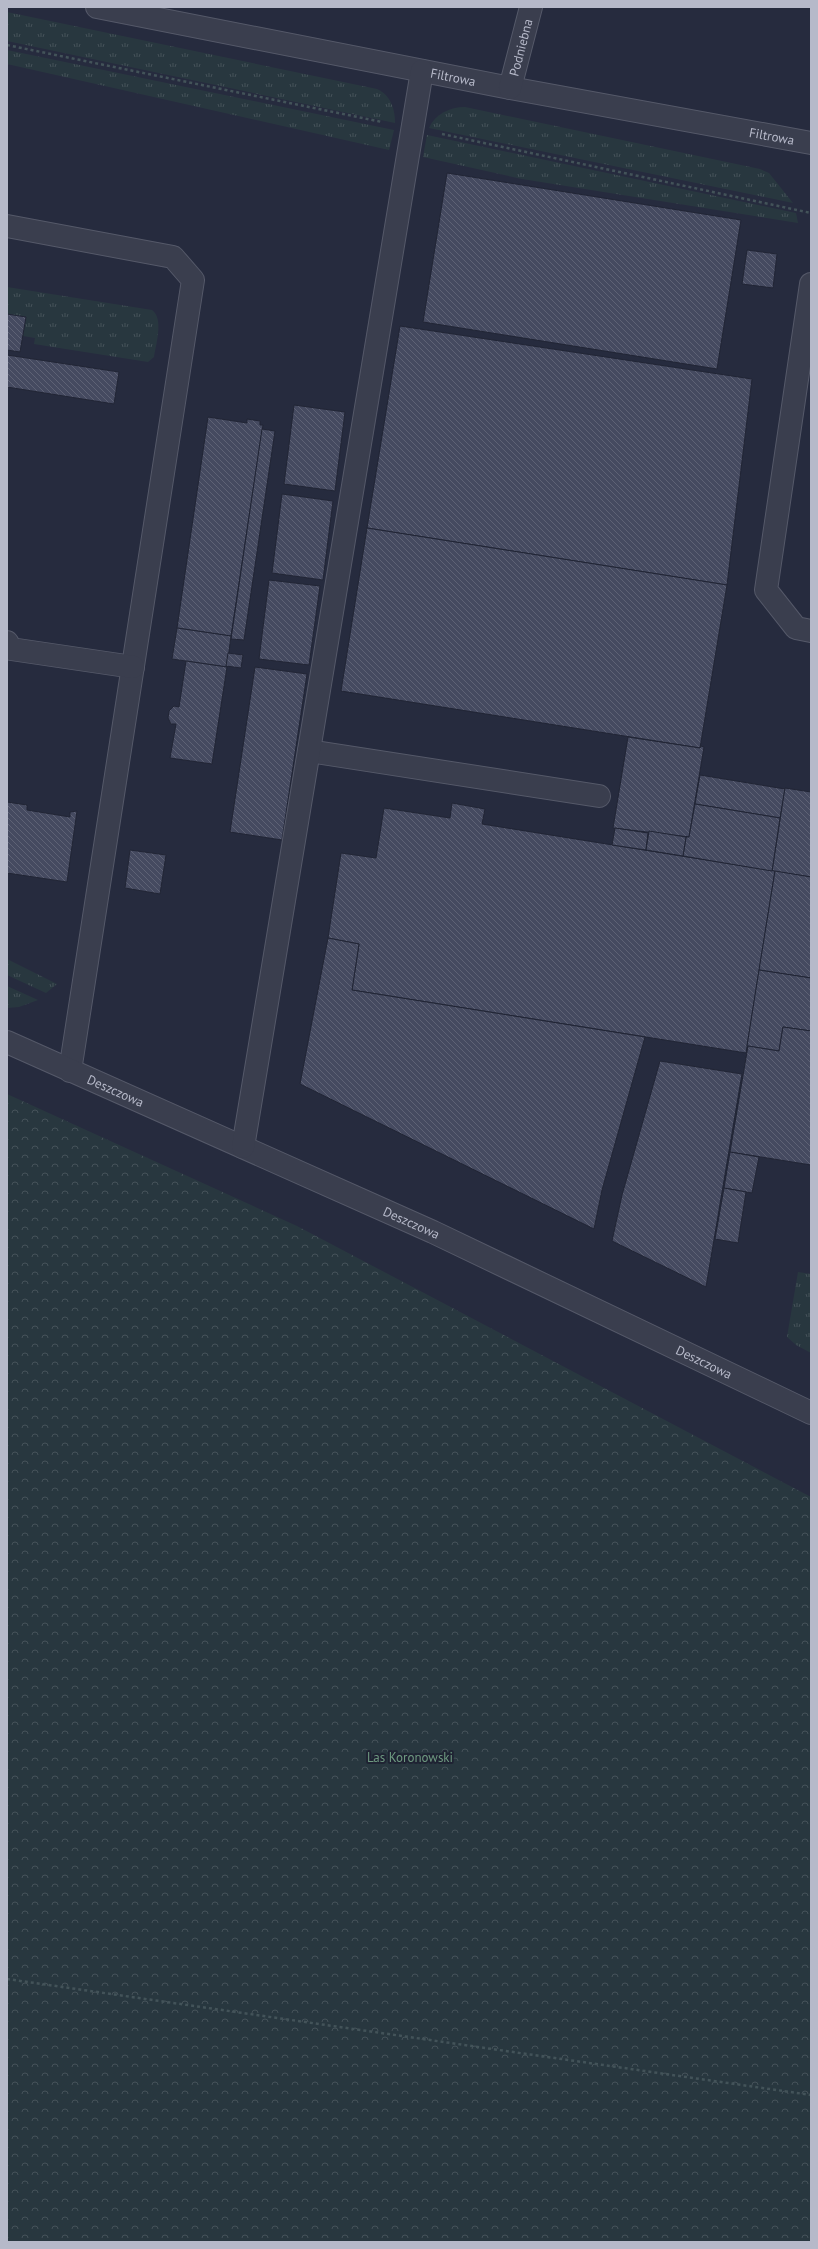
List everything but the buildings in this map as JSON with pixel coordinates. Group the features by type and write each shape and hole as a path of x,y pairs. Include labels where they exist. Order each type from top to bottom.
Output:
{"street":[{"name":"Filtrowa","path":"96,7 510,88 811,144"},
{"name":"Podniebna","path":"510,88 531,7"},
{"path":"243,1148 422,71"},
{"path":"7,226 173,257 193,280 70,1071"},
{"path":"811,284 766,590 796,628 811,631"},
{"path":"7,642 11,649 133,667"},
{"path":"309,751 599,796"},
{"name":"Deszczowa","path":"7,1042 433,1232 811,1413"}],"path":[{"path":"7,1979 811,2095"}],"green space":[{"path":"7,12 377,89 389,99 393,108 395,123 7,41"},
{"path":"7,50 394,130 389,150 7,64"},
{"path":"465,107 760,169 769,173 793,203 429,128 435,119 444,112 454,108"},
{"path":"427,135 796,213 798,223 522,179 423,157"},
{"path":"7,287 152,310 158,319 158,332 154,357 148,362 34,344 35,338 23,336 26,317 7,314"},
{"path":"7,959 57,984 46,993 7,975"},
{"path":"7,986 38,1000 19,1007 7,1008"},
{"name":"Las Koronowski","path":"7,1094 297,1226 811,1497 811,2242 7,2242"},
{"path":"798,1272 811,1274 811,1353 796,1345 787,1337"}]}
